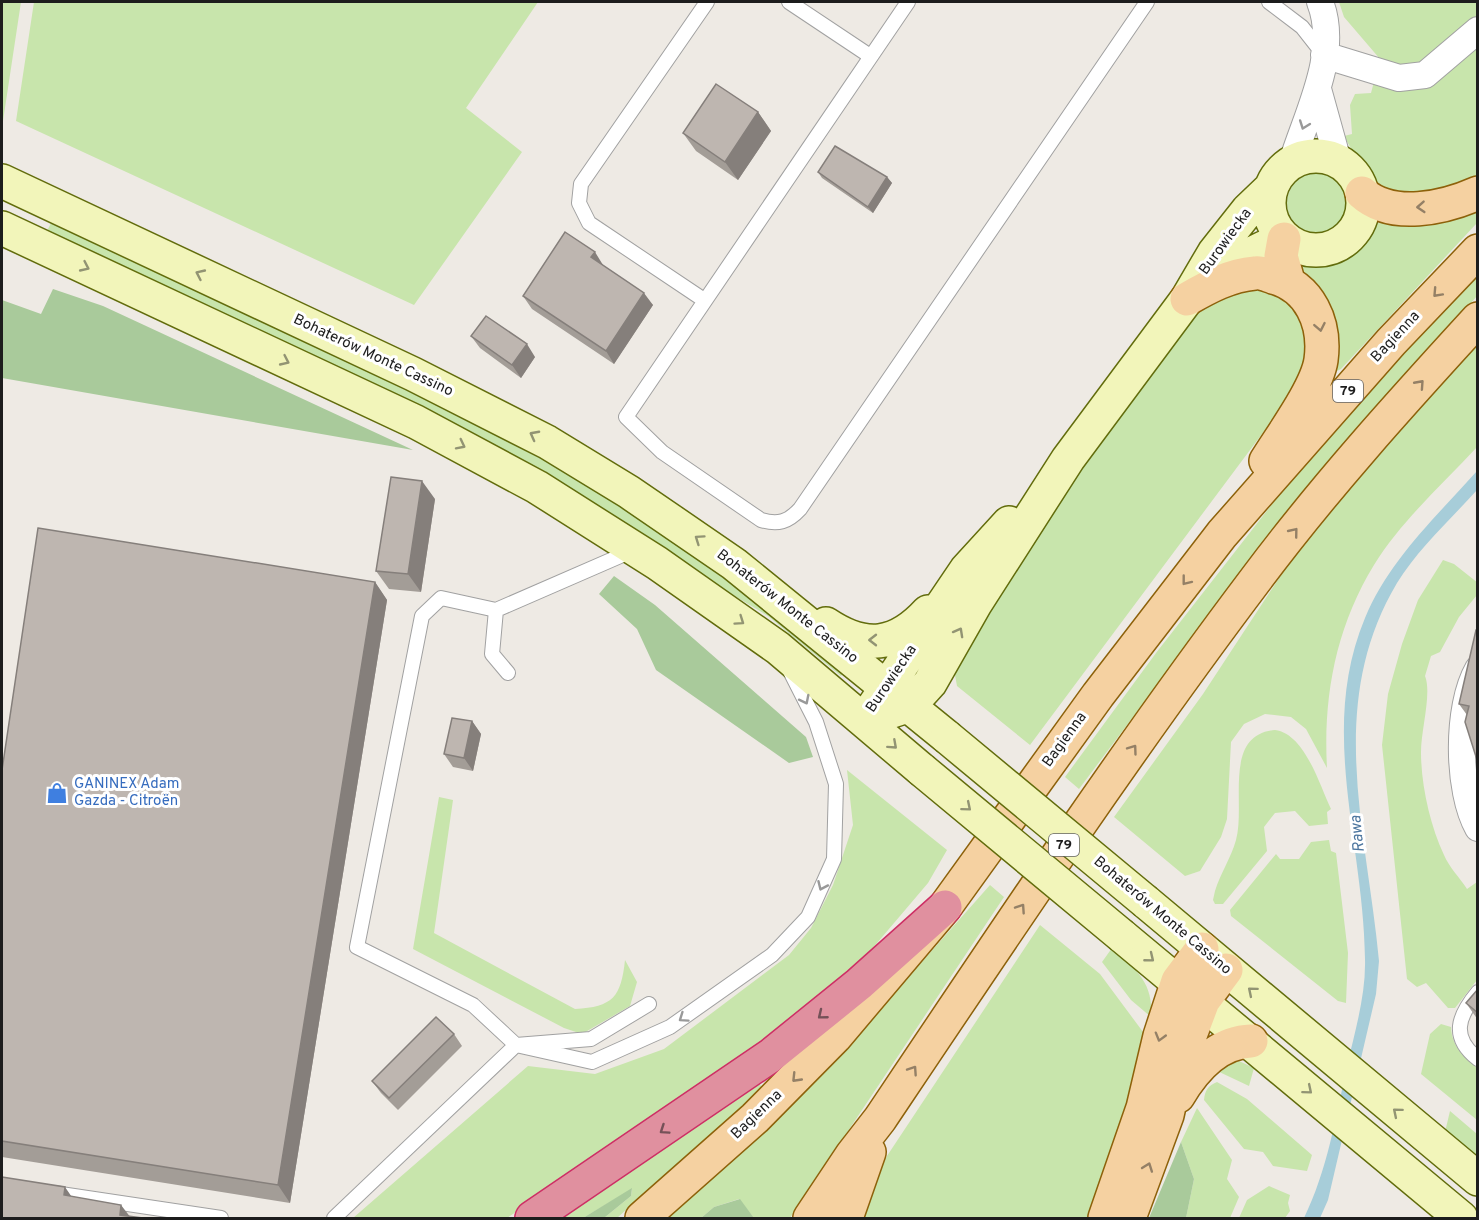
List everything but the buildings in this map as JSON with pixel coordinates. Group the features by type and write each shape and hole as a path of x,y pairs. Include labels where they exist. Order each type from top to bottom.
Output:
{"highway":[{"path":"532,1218 770,1056 860,984 945,907"}],"main road":[{"path":"1362,193 1371,201 1393,208 1421,208 1460,201 1478,193"},
{"path":"1284,239 1281,256 1288,281"},
{"name":"Bagienna","path":"642,1218 755,1118 835,1037 945,907 1098,695 1222,534 1391,342 1478,251"},
{"path":"1187,299 1211,285 1258,272 1288,281 1304,293 1316,313 1322,333 1321,361 1314,381 1222,534"},
{"name":"79","path":"810,1218 852,1155 880,1119 1063,846 1257,578 1330,487 1478,319"},
{"path":"1105,1218 1143,1108 1160,1036 1178,981 1202,949"},
{"path":"1129,1218 1167,1115 1177,1070 1203,1001 1226,970"},
{"path":"1167,1115 1197,1067 1235,1041 1257,1047"},
{"path":"846,1218 880,1119"}],"street":[{"path":"1292,162 1318,89 1324,55 1324,13 1320,2"},
{"path":"1324,55 1399,78 1425,75 1478,30"},
{"path":"1318,89 1338,161 1357,180 1362,193 1363,206 1355,230 1335,247 1310,251 1284,239 1270,216 1271,188 1279,173 1292,162 1314,156 1338,161"},
{"name":"Bohaterów Monte Cassino","path":"2,180 413,374 547,442 678,524 909,692 944,734 1478,1179"},
{"name":"Burowiecka","path":"865,720 909,692 975,604 1068,459 1187,299 1214,253 1248,210 1271,188"},
{"path":"2,228 426,427 507,469 635,549 778,648 1461,1218"},
{"name":"Burowiecka","path":"1187,299 1228,265 1284,239"},
{"name":"Burowiecka","path":"909,692 966,570 1068,459"},
{"path":"763,585 849,639 873,641 890,639 914,628 966,570"},
{"path":"1478,669 1473,677 1463,726 1462,773 1478,828"}],"lane":[{"path":"704,300 590,223 579,203 581,184 707,2"},
{"path":"789,2 870,56"},
{"path":"909,2 626,417 662,452 761,520 775,524 791,519 807,500 1147,2"},
{"path":"1269,2 1302,27 1324,55"},
{"path":"635,549 496,610 441,598 422,616 357,947 473,1005 516,1045 592,1062 670,1027 772,955 808,917 834,859 836,784 816,722 778,648"},
{"path":"496,610 492,654 507,673"},
{"path":"1478,992 1463,1010 1460,1026 1463,1042 1478,1059"},
{"path":"334,1218 516,1045 591,1040 649,1004"},
{"path":"36,1191 221,1218"}],"green space":[{"path":"2,2 21,2 3,121 2,120"},
{"path":"34,2 538,2 466,108 522,152 414,305 16,121"},
{"path":"1339,2 1477,2 1477,180 1462,186 1407,196 1376,189 1344,136 1352,134 1350,105 1355,94 1371,93 1380,59 1344,17"},
{"path":"1317,173 1334,178 1342,186 1347,203 1342,220 1334,228 1317,233 1300,228 1292,220 1287,203 1292,186 1300,178"},
{"path":"1477,207 1477,223 1337,371 1338,350 1307,277 1299,270 1296,257 1320,260 1341,255 1359,243 1372,223 1397,223"},
{"path":"53,219 434,399 536,453 690,549 844,671 841,676 768,616 683,565 46,233"},
{"path":"1477,273 1477,296 1241,573 1079,789 1065,777 1156,653 1287,485 1371,388"},
{"path":"1246,286 1274,292 1296,308 1308,336 1306,363 1285,403 1030,745 957,686 952,659 1027,541 1193,315 1207,303"},
{"path":"53,289 103,306 413,450 2,378 2,300 41,314"},
{"path":"1477,341 1477,447 1397,533 1374,565 1361,589 1341,637 1330,688 1326,741 1327,768 1306,729 1291,717 1265,714 1244,724 1231,742 1227,819 1221,837 1200,871 1185,876 1114,817 1203,694 1287,566 1398,430"},
{"path":"1443,560 1454,564 1478,583 1477,595 1459,617 1440,652 1431,656 1425,676 1427,683 1426,712 1421,743 1421,765 1425,791 1439,843 1446,859 1467,889 1477,882 1477,980 1455,1008 1448,1008 1426,983 1417,987 1407,979 1382,745 1388,694 1402,644 1418,600"},
{"path":"614,576 655,605 806,737 813,757 789,763 656,670 637,629 599,594"},
{"path":"1275,730 1295,741 1310,762 1331,809 1327,812 1328,824 1309,826 1295,811 1275,813 1264,827 1267,851 1223,904 1215,904 1213,900 1215,891 1236,840 1239,773 1242,758 1248,744 1259,735"},
{"path":"847,770 947,850 928,883 849,976 676,1106 507,1218 353,1218 528,1066 595,1074 664,1049 789,955 811,928 833,885 853,825"},
{"path":"439,797 453,800 434,933 575,1009 598,1006 613,998 621,983 625,960 637,982 630,1006 582,1034 564,1028 413,949"},
{"path":"1329,840 1331,851 1336,853 1348,953 1346,1003 1338,1001 1231,916 1230,910 1276,854 1280,859 1299,859 1311,842"},
{"path":"990,885 1004,897 790,1218 754,1218 739,1199 714,1207 701,1218 666,1218 858,1034"},
{"path":"1040,925 1100,974 1146,1036 1094,1218 862,1218 872,1184 887,1156"},
{"path":"1112,948 1142,978 1150,995 1151,1017 1131,1000 1102,962"},
{"path":"1441,1024 1451,1027 1456,1045 1477,1068 1477,1120 1421,1074 1430,1034"},
{"path":"1239,1061 1254,1068 1249,1086 1213,1069"},
{"path":"1217,1082 1247,1099 1312,1155 1307,1171 1273,1166 1263,1152 1244,1149 1204,1100 1207,1089"},
{"path":"760,1084 762,1089 617,1218 604,1218 631,1196 632,1189 583,1218 557,1218"},
{"path":"1197,1108 1232,1160 1227,1179 1239,1197 1230,1218 1186,1218 1194,1179 1181,1142"},
{"path":"1450,1111 1477,1134 1477,1160 1445,1132"},
{"path":"1181,1142 1194,1179 1186,1218 1149,1218"},
{"path":"1269,1186 1290,1195 1288,1203 1290,1211 1285,1218 1239,1218 1247,1200"},
{"path":"632,1188 631,1196 604,1218 583,1218"},
{"path":"740,1199 754,1218 701,1218 714,1207"}],"water":[{"name":"Rawa","path":"1477,471 1477,490 1424,547 1397,583 1375,629 1362,675 1356,721 1356,769 1379,961 1376,994 1328,1200 1320,1218 1304,1218 1319,1182 1330,1144 1364,986 1363,916 1344,745 1345,703 1351,660 1365,618 1387,577 1430,522"}],"place":[{"name":"GANINEX Adam Gazda - Citroën","path":"57,793"}]}
